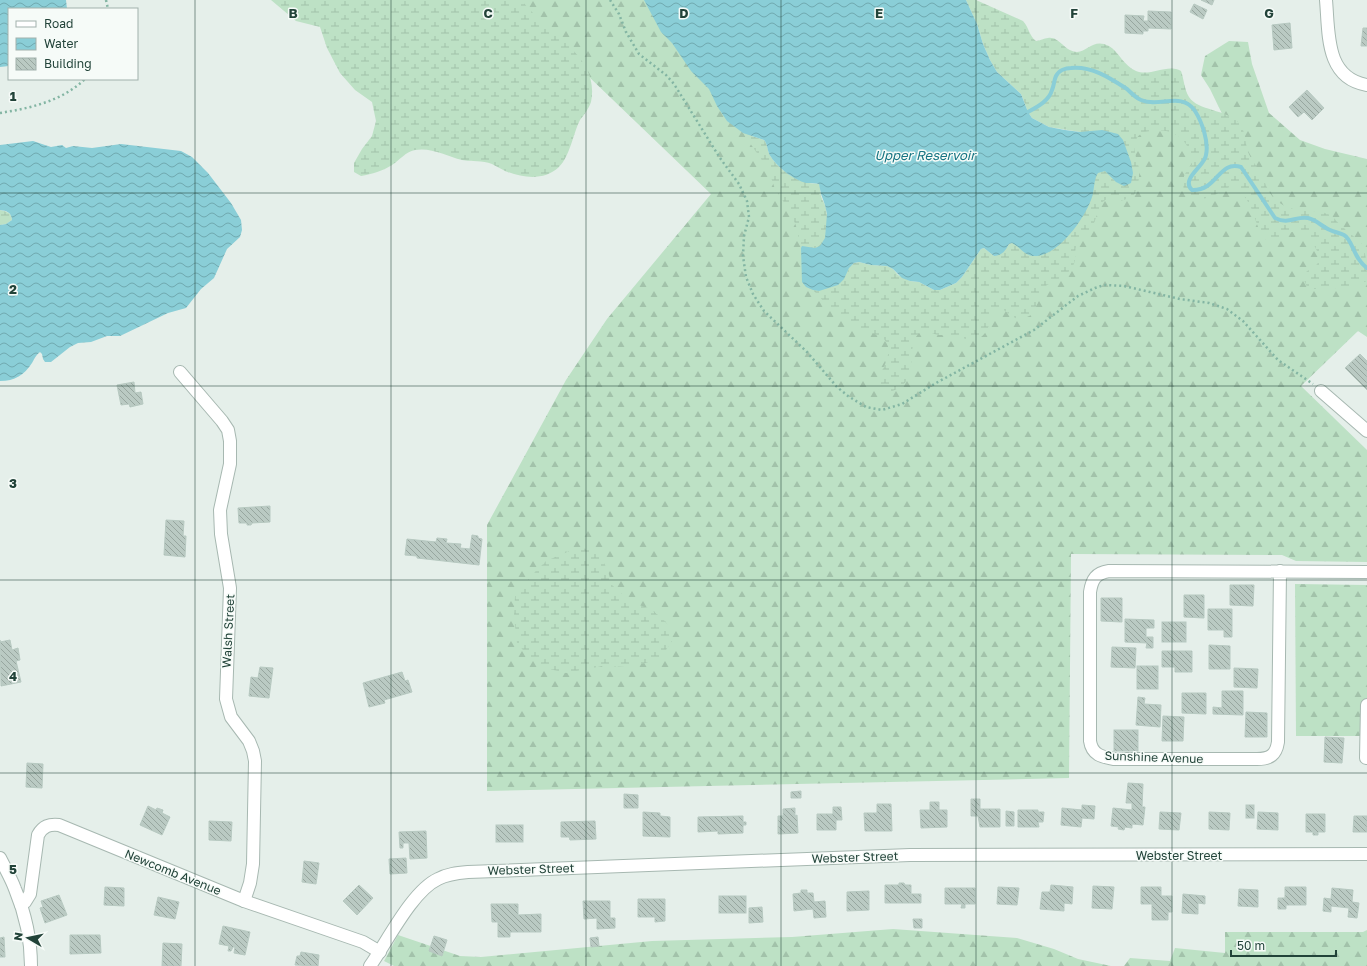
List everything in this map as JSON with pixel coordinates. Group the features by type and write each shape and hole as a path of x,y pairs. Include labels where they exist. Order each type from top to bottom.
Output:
{"street":[{"path":"1326,0 1330,39 1334,60 1337,67 1349,78 1367,85"},
{"name":"Walsh Street","path":"180,372 222,420 228,430 230,441 230,464 220,510 221,534 230,588 226,699 231,717 249,741 255,761 253,864 250,884 244,901"},
{"path":"1322,391 1367,431"},
{"name":"Sunshine Avenue","path":"1280,571 1278,742 1272,756 1257,759 1114,759 1099,756 1095,753 1090,746 1090,592 1092,581 1095,576 1109,571 1280,571 1367,572"},
{"path":"1366,758 1367,705"},
{"name":"Newcomb Avenue","path":"20,905 25,902 30,894 38,835 41,829 52,824 59,825 244,901 363,942 380,952"},
{"name":"Webster Street","path":"370,966 410,904 428,885 446,876 468,872 910,855 1367,854"},
{"path":"0,858 15,889 20,905 29,940 31,966"}],"path":[{"path":"610,0 619,14 628,36 639,54 674,84 720,158 744,193 749,210 743,246 743,256 746,277 753,294 764,311 807,352 836,387 857,402 873,409 882,410 902,404 936,383 1034,330 1078,296 1104,285 1124,286 1180,299 1210,303 1227,309 1243,321 1278,360 1322,391"},
{"path":"0,113 29,108 46,103 64,94 84,80"}],"green space":[{"path":"271,0 521,0 540,20 568,45 584,65 590,76 592,88 591,102 580,120 569,151 563,162 559,167 547,175 526,177 505,171 492,164 462,160 421,149 408,152 385,169 361,176 354,172 354,163 372,136 376,121 372,102 355,90 340,73 327,48 320,27 296,21"},
{"path":"515,0 645,0 911,342 920,328 1133,130 1173,121 1245,161 1210,89 1201,75 1205,56 1229,41 1248,42 1252,64 1269,113 1300,140 1325,149 1367,159 1367,337 1358,331 1301,386 1367,450 1367,562 1296,561 1282,555 1071,554 1069,778 487,791 487,525 566,380 607,319 711,194 512,3"},
{"path":"966,0 976,0 1023,21 1036,41 1052,38 1069,50 1077,52 1095,44 1104,44 1113,49 1128,66 1136,71 1147,72 1170,68 1181,71 1187,94 1193,102 1205,108 1227,115 1239,123 1244,133 1249,155 1261,174 1270,193 1275,199 1286,207 1329,214 1361,243 1366,256 1367,281 1345,289 1314,289 1307,287 1304,280 1306,272 1316,266 1319,259 1315,247 1308,237 1301,233 1292,232 1271,243 1264,238 1260,231 1251,207 1246,199 1240,192 1230,187 1211,197 1197,200 1192,199 1187,195 1183,184 1185,174 1192,164 1188,148 1179,137 1173,133 1158,130 1148,131 1137,138 1134,145 1139,175 1138,185 1134,195 1118,201 1107,199 1102,203 1093,226 1076,247 1075,260 1070,270 1067,274 1043,288 1034,313 1021,319 1013,317 1006,311 995,307 987,330 982,337 974,340 938,335 923,330 918,334 913,346 910,374 907,380 901,386 889,393 879,390 879,379 888,352 887,342 877,335 848,323 832,311 813,290 819,291 847,273 849,268 854,263 859,262 871,265 887,266 893,269 898,275 910,281 919,282 934,290 940,290 956,283 962,277 981,249 984,248 994,256 1004,253 1009,244 1012,243 1017,245 1022,251 1028,252 1047,253 1055,249 1074,228 1088,205 1098,173 1105,171 1119,185 1128,186 1131,162 1128,154 1080,132 1049,127 1032,118 1021,94 997,72 990,60 977,24"},
{"path":"743,133 764,140 771,157 786,172 801,181 819,184 821,196 825,204 827,222 825,236 819,246 809,248 803,246 801,248 796,226 791,213 775,189 768,169"},
{"path":"0,210 10,214 12,220 6,224 0,225"},
{"path":"581,548 592,550 600,555 608,571 612,585 633,603 648,608 661,617 669,626 672,641 662,656 646,663 625,667 603,666 566,673 545,668 528,656 517,643 514,616 515,596 546,561 574,549"},
{"path":"1295,584 1367,585 1367,736 1296,736"},
{"path":"893,929 1017,938 1054,949 1078,959 1111,966 394,966 384,961 398,935 460,956 481,957 652,941 792,937"},
{"path":"1367,930 1367,966 1124,966 1130,958 1170,961 1175,948 1225,953 1225,932 1363,932"}],"water":[{"path":"0,0 66,0 67,8 8,8 8,66 0,67"},
{"name":"Upper Reservoir","path":"644,0 966,0 977,24 990,60 997,72 1021,94 1032,118 1049,127 1065,130 1080,132 1102,130 1118,134 1123,140 1131,162 1133,173 1131,183 1124,186 1116,182 1105,171 1098,173 1095,179 1092,197 1076,227 1051,251 1042,255 1033,256 1027,254 1012,243 1009,244 1000,255 994,256 984,248 981,249 962,277 956,283 940,290 934,290 919,282 902,278 893,269 887,266 871,265 859,262 854,263 849,268 844,279 838,285 819,291 813,290 806,287 802,282 801,248 802,246 815,248 820,246 825,238 827,214 819,184 806,183 791,176 774,161 764,140 743,133 727,121 717,106 709,89 691,71 672,43 661,32"},
{"path":"33,141 51,147 62,145 66,148 73,146 92,148 121,144 181,151 192,157 208,173 231,203 241,220 242,230 240,237 227,249 214,278 201,289 186,308 168,313 120,336 107,336 91,342 78,343 70,347 51,362 45,362 40,352 22,374 10,380 0,381 0,225 6,224 12,220 11,215 8,212 0,210 0,145"}],"building":[{"path":"1201,0 1214,0 1212,5"},
{"path":"1194,4 1207,10 1203,19 1190,12"},
{"path":"1148,11 1171,12 1171,29 1148,28 1148,31 1143,31 1143,34 1125,33 1125,15 1144,16 1143,21 1148,21"},
{"path":"1290,23 1292,48 1274,50 1272,25"},
{"path":"1363,28 1367,28 1367,46 1361,46"},
{"path":"1307,90 1324,108 1312,120 1304,112 1298,117 1289,107"},
{"path":"1360,354 1367,361 1367,390 1345,368"},
{"path":"134,382 135,393 141,392 143,404 130,407 129,404 121,405 117,385"},
{"path":"270,506 270,522 252,523 251,525 247,525 247,523 239,523 238,508"},
{"path":"166,520 184,521 183,536 186,536 185,557 164,555"},
{"path":"472,535 478,536 478,538 482,539 479,565 417,558 417,556 405,555 407,539 436,542 437,538 447,539 446,543 461,544 460,548 470,549"},
{"path":"1230,585 1254,585 1253,606 1230,605"},
{"path":"1184,595 1204,595 1204,618 1184,617"},
{"path":"1101,598 1122,598 1122,622 1101,621"},
{"path":"1208,609 1232,609 1232,637 1224,637 1224,630 1208,630"},
{"path":"1125,619 1154,620 1154,628 1146,628 1146,637 1153,637 1153,648 1146,648 1147,643 1125,642"},
{"path":"1162,622 1186,622 1186,642 1162,642"},
{"path":"10,640 12,650 18,648 20,660 16,661 21,682 1,686 0,642"},
{"path":"1209,645 1230,646 1230,669 1209,669"},
{"path":"1112,647 1136,648 1135,668 1111,667"},
{"path":"1162,651 1192,651 1192,672 1175,672 1175,667 1162,667"},
{"path":"1137,666 1158,666 1158,689 1137,689"},
{"path":"260,667 273,668 269,698 249,696 251,677 258,678"},
{"path":"1234,668 1258,669 1257,688 1234,687"},
{"path":"402,672 405,681 408,680 412,692 384,700 385,703 369,707 363,683"},
{"path":"1222,691 1243,691 1243,715 1213,714 1213,707 1222,708"},
{"path":"1182,693 1206,693 1206,714 1182,713"},
{"path":"1138,697 1145,698 1144,704 1161,705 1160,727 1136,725"},
{"path":"1246,712 1267,713 1267,737 1245,737"},
{"path":"1163,716 1184,717 1183,741 1162,741"},
{"path":"1114,730 1138,730 1138,751 1114,751"},
{"path":"1325,737 1344,738 1342,763 1324,762"},
{"path":"27,763 43,764 42,788 26,787"},
{"path":"1128,783 1143,784 1142,807 1145,807 1143,825 1132,824 1132,828 1125,827 1124,830 1118,829 1119,827 1111,826 1113,808 1132,810 1132,803 1126,803"},
{"path":"801,791 801,798 791,798 791,792"},
{"path":"624,794 638,795 638,808 624,808"},
{"path":"971,799 980,799 980,809 1000,809 1000,827 980,827 978,816 971,816"},
{"path":"930,802 939,802 939,810 947,810 947,827 921,828 920,810 930,810"},
{"path":"877,804 891,804 892,831 865,831 864,813 877,813"},
{"path":"1082,805 1095,806 1094,819 1082,818 1081,827 1061,825 1062,808 1082,810"},
{"path":"1246,805 1254,805 1254,818 1246,818"},
{"path":"148,806 156,810 157,808 163,810 162,813 170,817 162,835 140,825"},
{"path":"833,807 841,807 842,820 836,820 836,830 817,830 817,814 833,814"},
{"path":"795,808 798,833 778,834 778,816 783,816 783,809"},
{"path":"1018,810 1038,810 1038,812 1044,812 1043,822 1038,822 1039,827 1018,827"},
{"path":"1006,811 1014,812 1014,826 1006,826"},
{"path":"643,812 660,813 660,816 670,817 670,837 643,836"},
{"path":"1160,812 1181,813 1179,830 1159,829"},
{"path":"1209,812 1230,813 1229,830 1209,829"},
{"path":"1258,812 1278,813 1278,830 1257,829"},
{"path":"1306,814 1325,814 1325,832 1318,832 1318,835 1313,835 1313,832 1306,832"},
{"path":"743,816 743,822 746,822 746,825 743,825 743,833 718,834 718,831 698,832 698,817"},
{"path":"1354,816 1367,816 1367,832 1353,832"},
{"path":"209,821 232,822 231,841 209,840"},
{"path":"595,821 596,839 570,840 569,837 561,837 561,822"},
{"path":"496,825 523,825 523,842 496,842"},
{"path":"426,831 427,858 410,859 409,843 403,843 403,848 400,848 399,832"},
{"path":"406,858 407,873 390,874 389,859"},
{"path":"304,861 319,863 316,884 302,882"},
{"path":"899,883 911,885 911,894 921,894 921,903 885,903 885,885 899,885"},
{"path":"359,885 373,898 357,915 343,901"},
{"path":"1051,885 1073,887 1072,904 1064,903 1064,911 1040,909 1042,892 1050,892"},
{"path":"1093,886 1114,887 1112,909 1092,908"},
{"path":"105,887 124,888 124,906 104,905"},
{"path":"998,887 1019,888 1017,905 997,904"},
{"path":"1141,887 1161,887 1161,896 1172,896 1172,912 1168,912 1168,920 1152,920 1152,904 1141,904"},
{"path":"1285,887 1306,887 1306,905 1286,905 1286,909 1278,909 1278,898 1285,898"},
{"path":"945,888 975,888 975,904 965,904 965,908 961,908 962,904 945,904"},
{"path":"1332,888 1353,890 1352,902 1359,903 1357,918 1348,917 1349,908 1331,906 1331,912 1323,911 1324,898 1331,899"},
{"path":"1239,889 1258,890 1258,907 1238,906"},
{"path":"801,890 807,890 807,893 813,893 814,902 825,901 826,917 814,918 813,909 794,911 793,894 801,893"},
{"path":"869,891 869,910 847,911 847,892"},
{"path":"1183,894 1205,896 1205,904 1198,903 1198,914 1182,913"},
{"path":"59,895 67,915 45,923 40,908 43,907 41,901"},
{"path":"719,896 746,896 746,913 719,913"},
{"path":"158,897 179,902 175,919 154,915"},
{"path":"638,899 665,899 665,921 655,922 655,917 638,917"},
{"path":"583,901 610,901 610,918 615,918 615,928 597,929 597,918 584,919"},
{"path":"491,904 518,904 518,915 541,914 541,932 510,932 510,937 498,937 498,922 492,922"},
{"path":"762,907 763,922 749,923 749,908"},
{"path":"913,919 922,919 922,928 914,928"},
{"path":"223,926 250,932 245,955 234,953 235,947 233,947 231,951 228,951 229,946 219,944"},
{"path":"70,935 100,935 101,953 70,954"},
{"path":"434,936 447,940 442,956 429,951"},
{"path":"4,937 5,957 0,957 0,938"},
{"path":"598,937 599,946 591,947 590,938"},
{"path":"163,943 182,944 181,966 162,966"},
{"path":"301,952 319,955 318,966 295,965 297,956 300,956"}],"waterway":[{"path":"1028,112 1039,106 1048,97 1057,74 1069,68 1086,69 1100,74 1127,89 1135,97 1141,100 1148,102 1184,102 1190,105 1198,116 1207,144 1205,159 1189,181 1189,186 1192,190 1201,189 1207,186 1227,168 1233,166 1241,167 1275,218 1284,221 1308,218 1314,220 1327,229 1344,235 1347,237 1362,264 1367,268"}]}
